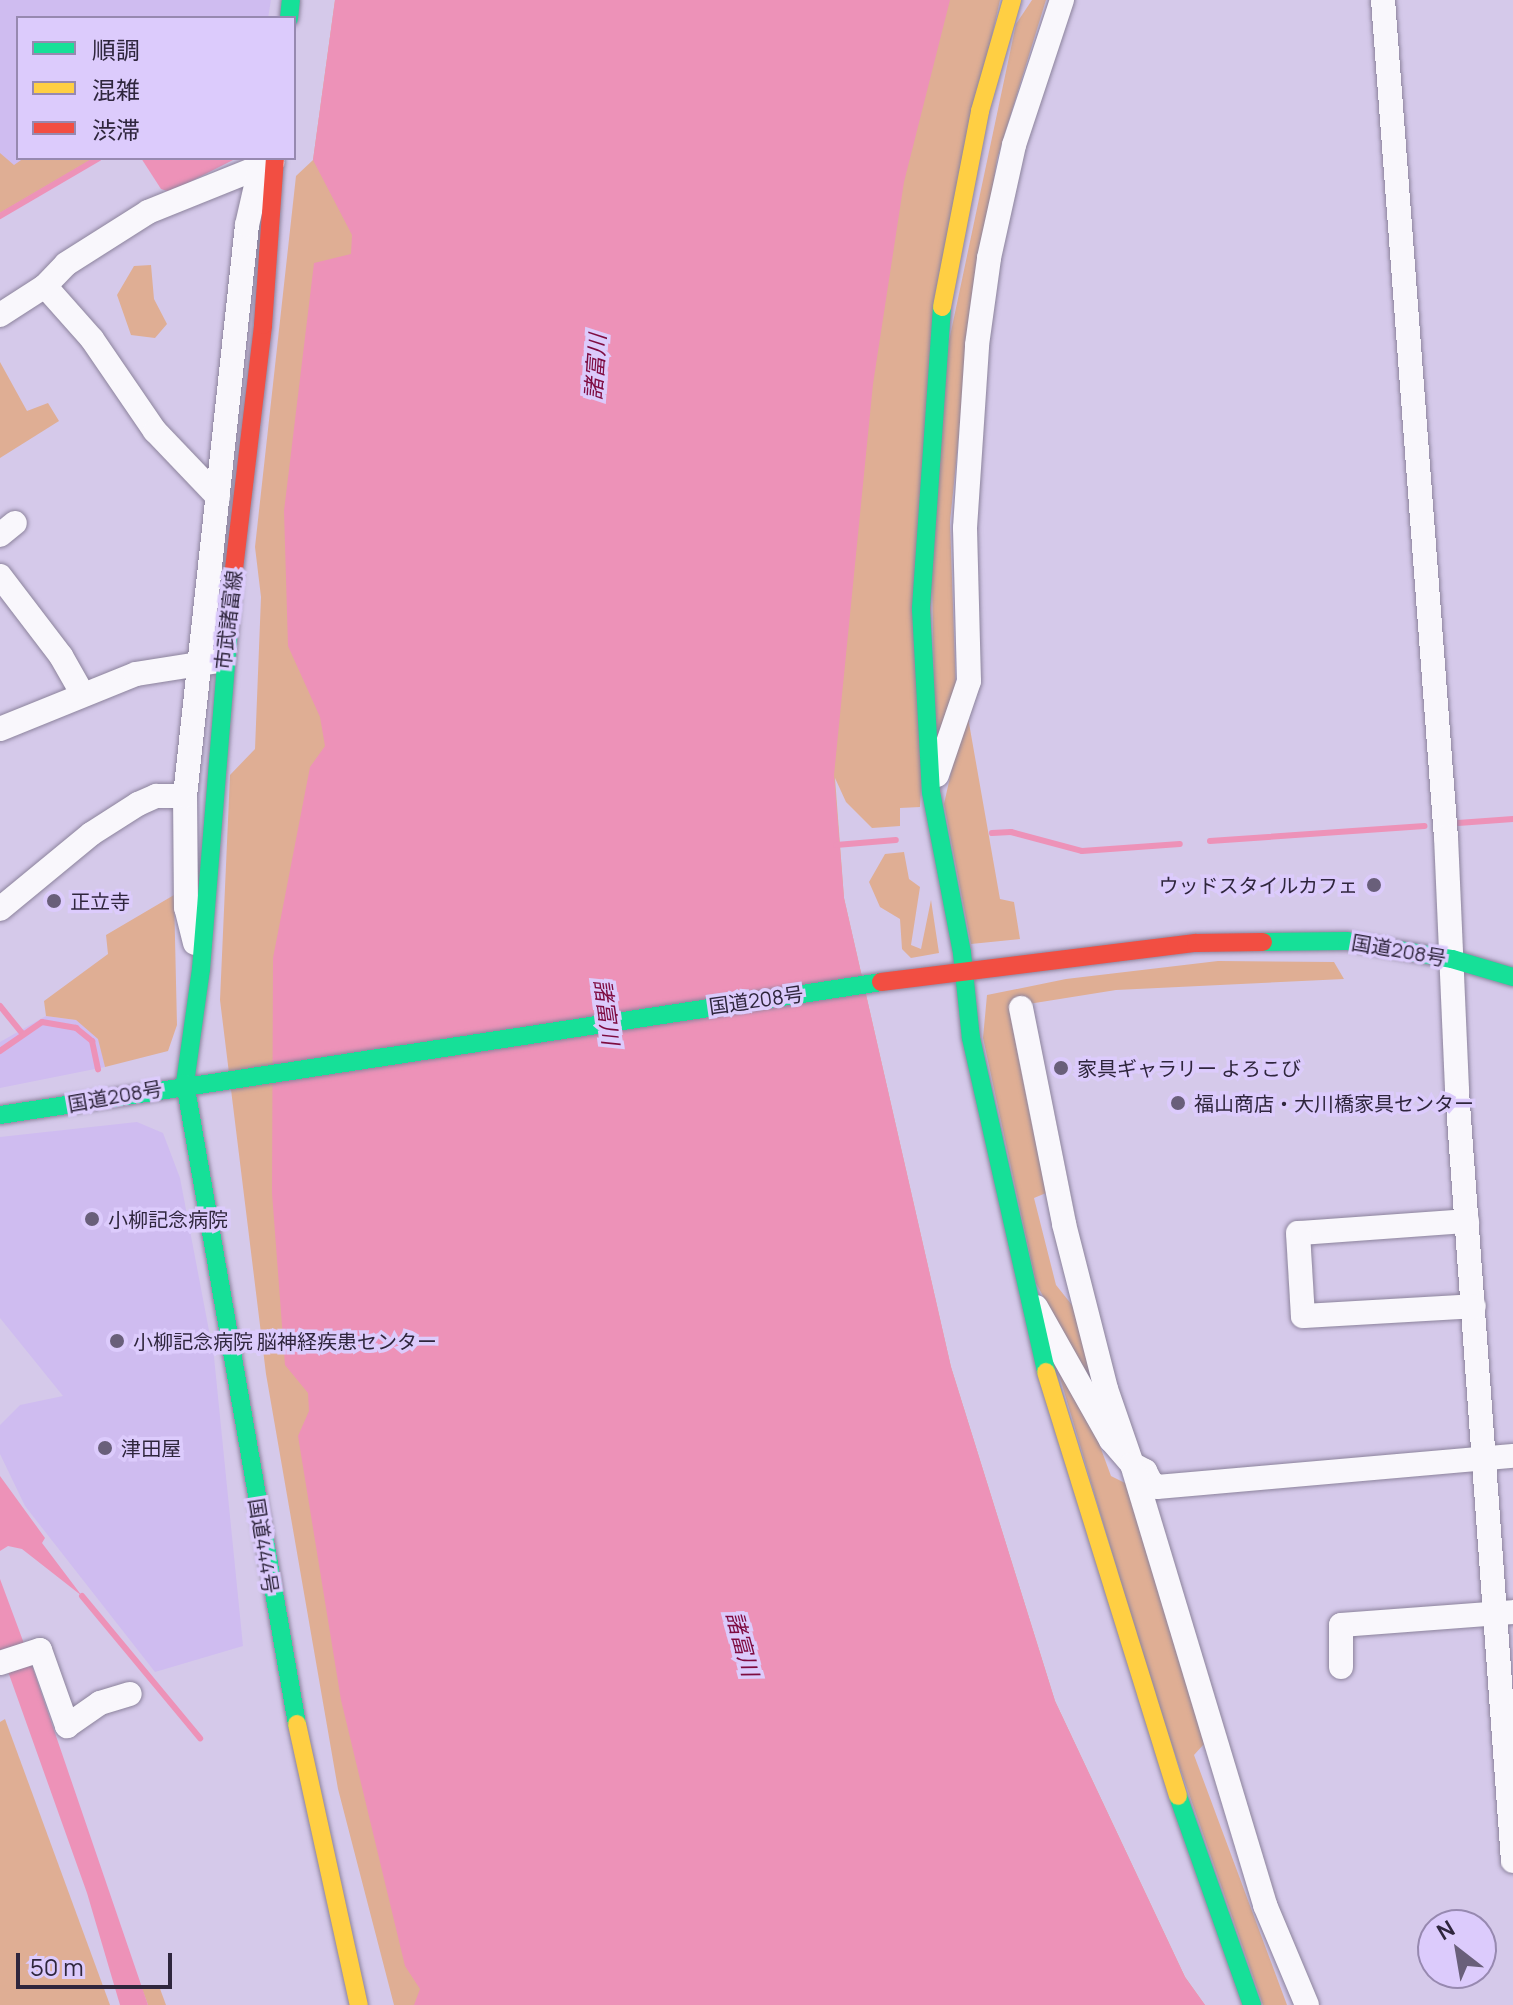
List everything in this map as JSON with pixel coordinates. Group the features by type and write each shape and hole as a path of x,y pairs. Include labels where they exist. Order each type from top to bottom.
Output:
{"main road":[{"path":"1009,9 974,140 934,355 921,609 931,792 965,970 971,1038 1054,1406 1144,1700 1252,2005"},
{"name":"市武諸富線","path":"185,1083 201,969 212,662 263,325 270,162"},
{"name":"国道208号","path":"0,1115 185,1083 965,970 1196,943 1347,941 1452,959 1513,977"},
{"name":"国道444号","path":"185,1083 282,1656 359,2005"}],"street":[{"path":"1009,9 1025,0"},
{"path":"931,792 969,681 965,528 977,345 989,258 1014,145 1062,0"},
{"path":"1383,0 1452,959 1482,1460 1506,1613 1513,1861"},
{"path":"0,315 45,286 66,264 148,212 270,162"},
{"path":"201,969 186,908 185,796 212,662 218,497 247,225 270,162"},
{"path":"45,286 92,339 155,431 218,497"},
{"path":"0,576 61,656 82,693"},
{"path":"0,729 82,693 136,674 212,662"},
{"path":"0,909 91,834 138,804 156,796 185,796"},
{"path":"1021,1008 1064,1224 1106,1389 1132,1464 1265,1905 1307,2005"},
{"path":"1467,1221 1298,1233 1303,1316 1474,1306"},
{"path":"1027,1297 1044,1316 1111,1440 1157,1487 1513,1456"},
{"path":"1341,1667 1341,1625 1506,1613"},
{"path":"0,1663 40,1650 67,1726 100,1703 130,1694"}],"shaded area":[{"path":"0,0 271,0 268,16 16,16 16,160 91,160 0,213"},
{"path":"335,0 365,246 345,759 337,1386 433,2005 394,2005 338,1789 266,1374 220,1000 230,775 255,749 261,597 255,547 296,176 313,160"},
{"path":"909,0 1000,0 952,213 920,807 900,808 900,826 872,828 846,802 835,778 844,898 951,1367 1055,1701 1185,1977 1205,2005 1183,2005 1040,1698 932,1367 823,846"},
{"path":"1032,0 1046,0 997,159 968,346 950,522 956,692 935,748 931,518 949,341 1016,24"},
{"path":"0,153 14,165 21,160 91,160 0,213"},
{"path":"151,265 154,299 167,324 155,338 131,335 117,295 134,266"},
{"path":"0,362 27,411 48,403 59,421 0,458"},
{"path":"966,706 1000,899 1014,902 1020,939 971,944 944,804"},
{"path":"904,852 909,879 920,887 911,945 921,949 931,900 939,953 911,958 902,949 900,919 880,907 869,882 885,854"},
{"path":"174,895 177,1025 168,1051 105,1067 98,1039 76,1020 46,1016 44,1001 108,954 106,935"},
{"path":"1218,961 1334,962 1344,979 1116,990 1010,1007 1046,1193 1034,1198 1056,1285 1076,1310 1108,1418 1036,1283 983,1038 987,995 1066,979"},
{"path":"46,1016 76,1020 99,1039 105,1067 0,1088 0,1042"},
{"path":"137,1122 163,1133 180,1178 214,1357 243,1646 155,1672 25,1506 0,1454 0,1425 20,1405 63,1396 0,1318 0,1137"},
{"path":"1047,1334 1087,1411 1111,1476 1129,1485 1204,1744 1194,1755 1287,2005 1263,2005 1154,1694"},
{"path":"5,1719 110,2005 0,2005 0,1722"},
{"path":"159,1986 166,2005 148,2005 142,1989"}],"water":[{"name":"諸富川","path":"335,0 950,0 904,182 873,384 834,775 844,898 951,1367 1055,1701 1185,1977 1205,2005 414,2005 420,1989 405,1966 341,1700 298,1436 309,1411 308,1393 285,1365 272,1193 273,958 310,767 325,746 320,717 288,646 284,511 314,263 351,254 352,235 313,160"},
{"path":"142,160 233,160 170,192 161,189"},
{"path":"0,1476 45,1538 42,1543 82,1596 22,1549 8,1546 0,1551"},
{"path":"0,1579 148,2005 120,2005 87,1893 0,1649"}],"waterway":[{"path":"0,216 96,160"},
{"path":"1458,823 1513,819"},
{"path":"1210,841 1424,826"},
{"path":"992,833 1011,832 1082,851 1180,844"},
{"path":"836,845 896,840"},
{"path":"0,1006 22,1033"},
{"path":"0,1051 42,1022 76,1028 92,1041 98,1069"},
{"path":"82,1596 200,1738"}],"traffic: fast":[{"path":"289,16 291,0"},
{"path":"942,307 921,609 931,792 962,953 971,1038 1046,1372"},
{"path":"185,1083 201,969 234,569"},
{"path":"1263,942 1347,941 1452,959 1513,977"},
{"path":"0,1115 881,982"},
{"path":"185,1083 297,1724"},
{"path":"1178,1796 1252,2005"}],"traffic: slow":[{"path":"942,307 980,111 1012,0"},
{"path":"1046,1372 1178,1796"},
{"path":"297,1724 359,2005"}],"traffic: jam":[{"path":"234,569 263,325 275,160"},
{"path":"881,982 1196,943 1263,942"}],"place":[{"name":"ウッドスタイルカフェ","path":"1374,885"},
{"name":"正立寺","path":"54,901"},
{"name":"家具ギャラリー よろこび","path":"1061,1068"},
{"name":"福山商店・大川橋家具センター","path":"1178,1103"},
{"name":"小柳記念病院","path":"92,1219"},
{"name":"小柳記念病院 脳神経疾患センター","path":"117,1341"},
{"name":"津田屋","path":"105,1448"}]}
